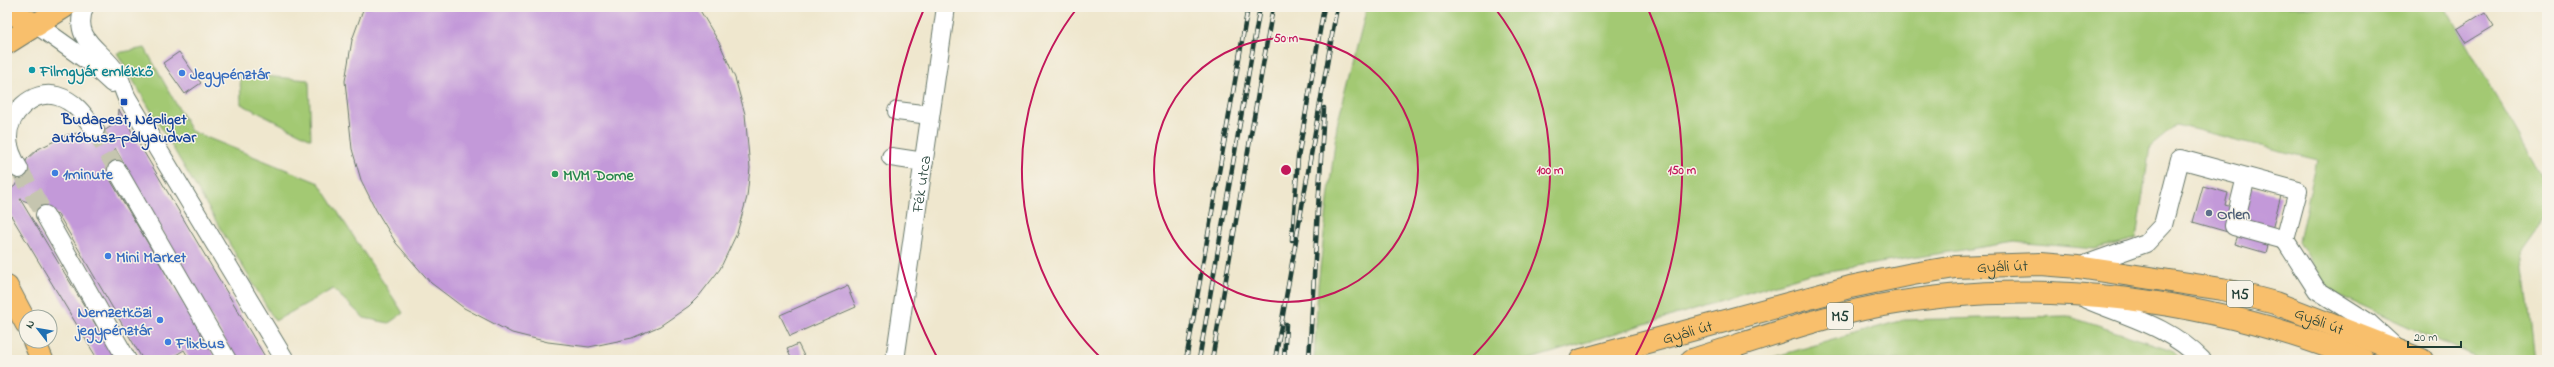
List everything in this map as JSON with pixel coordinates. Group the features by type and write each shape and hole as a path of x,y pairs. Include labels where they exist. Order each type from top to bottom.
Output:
{"main road":[{"path":"10,7 7,10 37,25"},
{"path":"7,43 64,7"},
{"name":"Gyáli út","path":"1581,360 1850,287 1955,267 2009,264 2078,267 2222,289 2276,303 2395,348 2422,360"},
{"path":"7,287 19,309"},
{"name":"Gyáli út","path":"1692,360 1878,306 1942,297 1991,294 2133,299 2212,312 2291,333 2363,360"},
{"path":"37,349 42,360"}],"street":[{"path":"84,7 81,26 83,36 116,72 127,98 285,360"},
{"name":"Fék utca","path":"895,360 946,7"},
{"path":"37,25 89,62 127,98"},
{"path":"19,169 9,148 8,136 13,118 22,106 33,99 44,95 57,96 69,101 80,109 95,130"},
{"path":"898,111 930,115"},
{"path":"891,157 924,162"},
{"path":"2078,267 2146,243 2163,225 2180,159 2298,191 2285,240"},
{"path":"117,170 228,360"},
{"path":"2246,177 2234,226 2285,240 2317,290 2369,323 2395,348"},
{"path":"44,215 127,360"},
{"path":"2080,296 2142,319 2185,344 2202,360"}],"green space":[{"path":"1367,7 2445,7 2547,185 2547,217 2522,252 2535,360 2481,360 2328,290 2299,241 2317,160 2177,125 2150,147 2136,239 2095,249 2014,242 1809,274 1528,360 1314,360 1318,285 1337,125"},
{"path":"145,48 191,131 319,183 403,313 389,323 364,318 333,289 275,321 117,53"},
{"path":"240,74 309,80 311,139 241,104"},
{"path":"2067,316 2172,350 2181,360 1763,360 1903,320"}],"building":[{"name":"MVM Dome","path":"364,7 698,7 720,44 735,78 745,114 750,168 747,197 737,233 720,269 699,296 689,306 660,326 632,338 589,347 548,342 512,333 464,308 431,283 396,243 376,210 361,180 352,149 345,81 352,40"},
{"path":"2485,12 2494,26 2466,43 2457,29"},
{"name":"Jegypénztár","path":"179,52 201,83 185,94 163,63"},
{"path":"119,110 267,360 236,360 115,148 111,181 217,360 190,360 184,350 168,360 143,360 58,214 20,199 117,360 98,360 7,209 7,191 15,186 27,159 38,149 67,135 79,133 96,136 118,122"},
{"path":"2203,186 2228,193 2225,205 2245,211 2251,188 2281,195 2266,253 2235,244 2238,235 2193,222"},
{"path":"847,286 856,307 790,336 780,315"},
{"path":"798,344 806,360 792,360 787,349"}],"tunnel":[{"path":"95,130 117,170"},
{"path":"19,169 45,215"}],"railway":[{"path":"1186,360 1248,7"},
{"path":"1199,360 1260,7"},
{"path":"1212,360 1273,7"},
{"path":"1292,240 1298,158 1324,7"},
{"path":"1275,360 1337,7"},
{"path":"1309,360 1324,108"},
{"path":"1284,360 1286,324"}],"place":[{"name":"Filmgyár emlékkő","path":"32,70"},
{"name":"Jegypénztár","path":"182,73"},
{"name":"Budapest, Népliget autóbusz-pályaudvar","path":"124,102"},
{"name":"1minute","path":"55,173"},
{"name":"MVM Dome","path":"555,174"},
{"name":"Orlen","path":"2209,213"},
{"name":"Mini Market","path":"108,256"},
{"name":"Nemzetközi jegypénztár","path":"160,320"},
{"name":"Flixbus","path":"168,342"}]}
